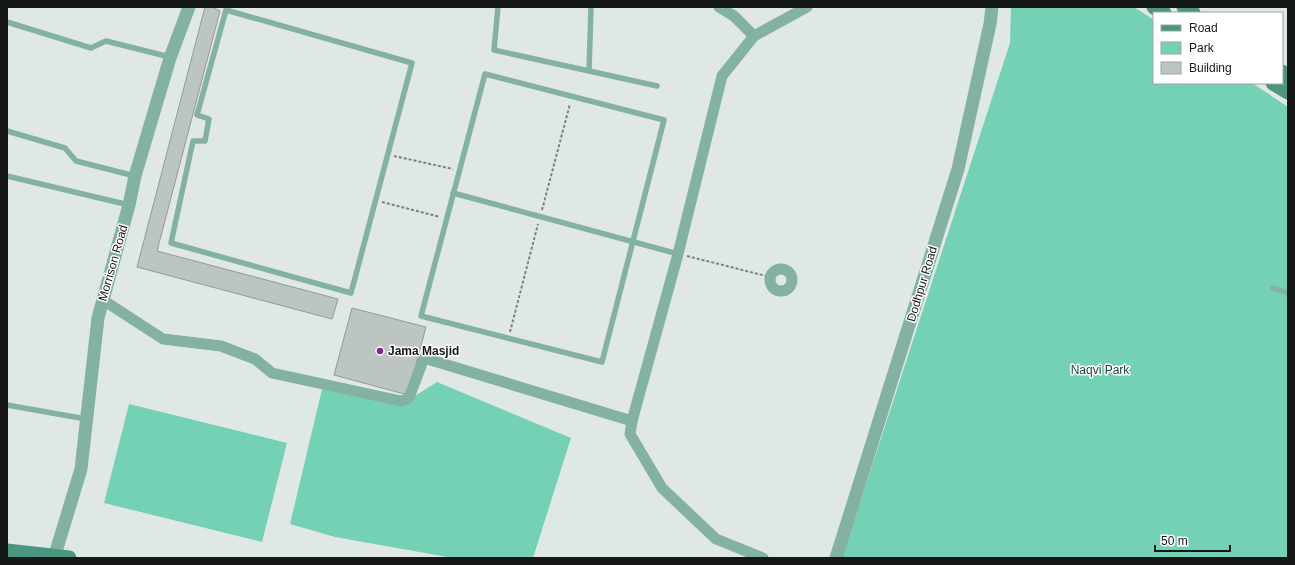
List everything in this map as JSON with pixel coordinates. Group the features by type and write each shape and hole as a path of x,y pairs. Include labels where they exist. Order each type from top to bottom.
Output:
{"main road":[{"path":"1275,84 1288,92"},
{"path":"7,551 59,557"}],"street":[{"name":"Morrison Road","path":"59,557 65,525 81,469 98,318 129,206 135,176 170,58 188,7"},
{"path":"719,7 734,16 754,36"},
{"path":"763,558 716,539 662,488 630,434 632,421 678,254 722,76 754,36 806,7"},
{"name":"Dodhpur Road","path":"836,558 958,168 990,24 992,7"},
{"path":"103,300 163,339 221,346 255,359 272,373 401,401 407,399 410,395 424,358 632,421"}],"lane":[{"path":"498,7 494,50 657,86"},
{"path":"588,71 591,7"},
{"path":"224,8 412,63 351,293 171,243 193,141 205,141 208,119 197,115 224,8"},
{"path":"7,22 91,48 106,41 170,58"},
{"path":"485,74 664,120 602,362 421,316 460,171 485,74"},
{"path":"7,131 65,148 76,161 135,176"},
{"path":"7,176 129,206"},
{"path":"454,193 678,254"},
{"path":"1273,288 1288,292"},
{"path":"7,405 86,419"}],"path":[{"path":"388,155 460,171"},
{"path":"376,200 447,219"},
{"path":"678,254 770,276"}],"green space":[{"name":"Naqvi Park","path":"1011,7 1134,7 1153,19 1153,84 1254,84 1288,107 1288,558 842,558 1010,43"},
{"path":"437,382 571,438 533,558 453,558 335,537 290,524 323,385 402,404"},
{"path":"129,404 287,443 262,542 104,503"}],"building":[{"path":"205,7 212,7 220,11 157,251 338,299 332,319 137,267"},
{"name":"Jama Masjid","path":"352,308 426,327 408,395 334,375"}],"place":[{"name":"Jama Masjid","path":"380,351"}]}
